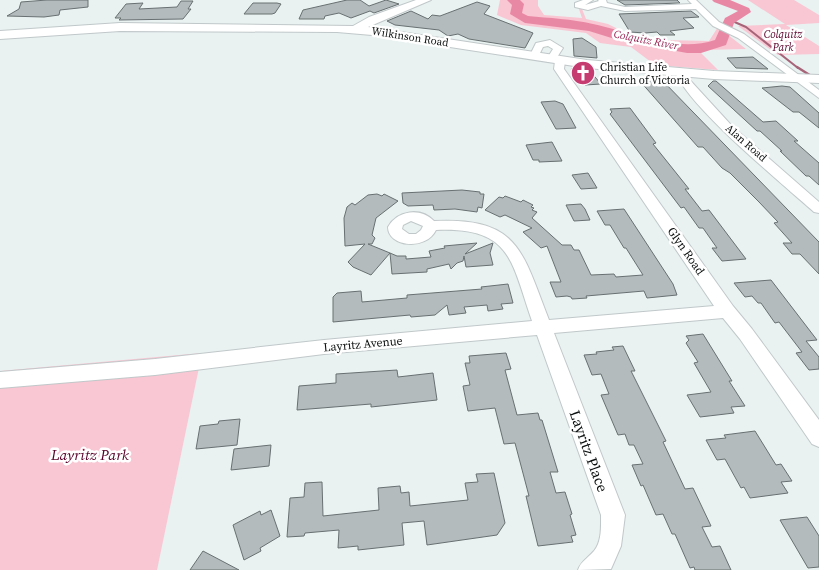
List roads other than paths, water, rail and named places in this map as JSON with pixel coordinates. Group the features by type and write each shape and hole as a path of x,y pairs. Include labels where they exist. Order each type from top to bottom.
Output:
{"main road":[{"path":"356,29 373,19 426,0"},
{"name":"Wilkinson Road","path":"0,35 120,28 317,27 356,29 555,60 681,72 819,79"}],"street":[{"path":"589,0 578,5 589,8 601,2 626,9 700,6"},
{"path":"692,0 712,20 741,36 819,95"},
{"name":"Glyn Road","path":"555,60 727,311 746,334 819,437"},
{"name":"Alan Road","path":"681,72 683,78 716,116 819,209"},
{"name":"Layritz Place","path":"430,226 466,225 484,229 496,234 509,244 517,257 613,515 614,534 607,552 594,568 590,570"},
{"name":"Layritz Avenue","path":"0,380 154,367 324,347 727,311"}],"waterway":[{"name":"Colquitz River","path":"513,0 518,4 516,14 525,19 591,27 618,36 687,49 701,49 721,42 729,21 745,12 745,10 737,6 718,0"},
{"path":"730,20 746,27 798,68"},
{"path":"797,67 819,81"}],"place":[{"name":"Christian Life Church of Victoria","path":"583,73"}],"park label":[{"name":"Colquitz Park","path":"783,40"},
{"name":"Layritz Park","path":"90,454"}]}
